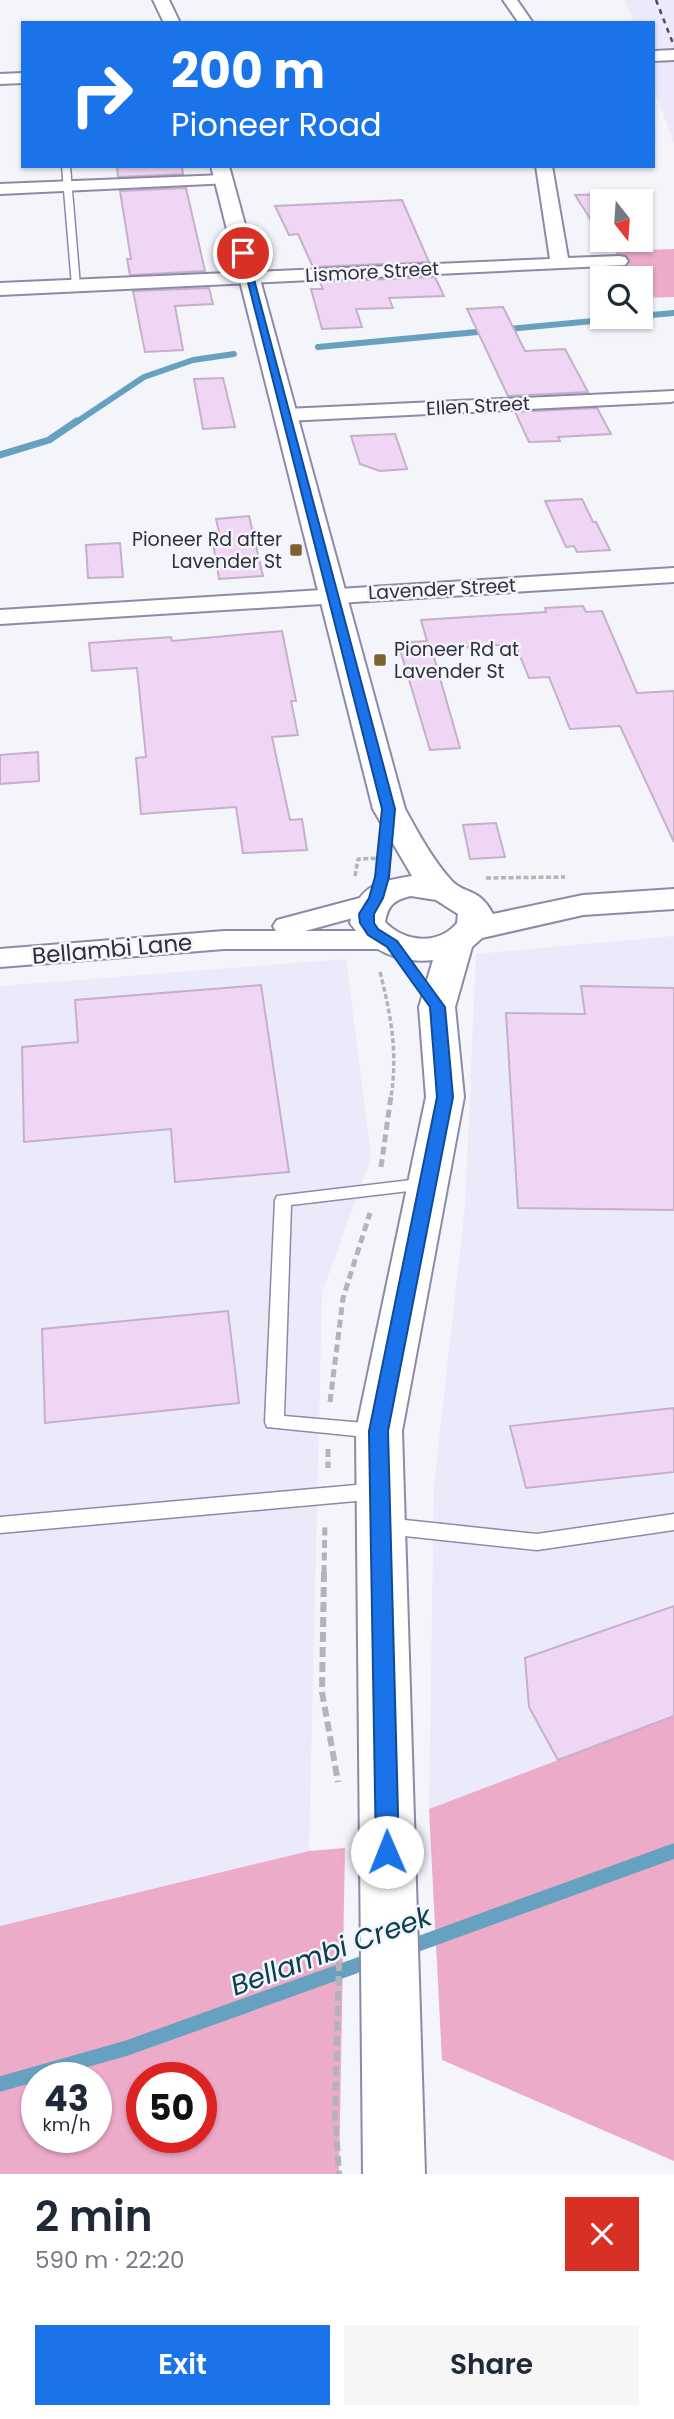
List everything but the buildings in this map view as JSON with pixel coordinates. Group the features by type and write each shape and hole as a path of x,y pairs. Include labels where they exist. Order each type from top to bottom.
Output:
{"main road":[{"path":"161,0 171,21"},
{"path":"655,56 674,55"},
{"path":"0,79 21,78"},
{"path":"223,170 389,809 415,857 458,887 473,911 474,920 463,936 438,1007 445,1097 379,1431 387,1824 366,2167"},
{"path":"389,809 385,858 365,895 367,923 382,950 438,1007"},
{"path":"365,895 411,886 458,887 583,905"},
{"path":"382,950 425,949 463,936 583,905 674,899"}],"street":[{"path":"510,0 525,21"},
{"path":"544,168 561,264"},
{"path":"0,189 68,186 223,170"},
{"name":"Lismore Street","path":"0,289 619,261"},
{"name":"Ellen Street","path":"286,415 671,396"},
{"name":"Lavender Street","path":"0,617 674,575"},
{"name":"Bellambi Lane","path":"224,940 365,895"},
{"name":"Bellambi Lane","path":"0,958 224,940 382,950"}],"lane":[{"path":"66,168 76,286"},
{"path":"379,1431 274,1422 283,1200 428,1184"},
{"path":"0,1525 326,1495 537,1542 674,1522"}],"path":[{"path":"365,895 355,876 358,859 385,858"},
{"path":"458,887 501,879"},
{"path":"340,1793 322,1692 331,1376 343,1298 377,1189 396,1064 381,972 382,950"},
{"path":"340,1947 335,2114 366,2167"}],"shaded area":[{"path":"625,0 674,0 674,48 655,48 655,21 633,21"},
{"path":"655,61 674,61 674,143 655,91"},
{"path":"674,249 674,297 653,298 653,266 621,266 615,252 653,252 653,250"},
{"path":"674,936 674,1716 429,1809 434,1485 465,1207 476,954"},
{"path":"346,959 371,1157 322,1293 309,1851 0,1926 0,986"},
{"path":"674,1716 674,2161 442,2060 429,1809"},
{"path":"345,1848 339,2174 0,2174 0,1926 309,1851"}],"waterway":[{"path":"653,315 674,313"},
{"path":"318,347 590,321"},
{"path":"75,423 144,377 193,360 234,354"},
{"path":"0,455 49,440 77,421"},
{"name":"Bellambi Creek","path":"407,1948 674,1851"},
{"name":"Bellambi Creek","path":"0,2084 127,2048 372,1960"}],"railway":[{"path":"656,0 674,46"}],"place":[{"name":"Pioneer Rd after Lavender St","path":"296,550"},
{"name":"Pioneer Rd at Lavender St","path":"380,660"}],"route":[{"path":"243,253 389,809 382,877 376,898 366,914 367,923 373,932 392,944 438,1007 445,1097 379,1431 387,1852"}]}
